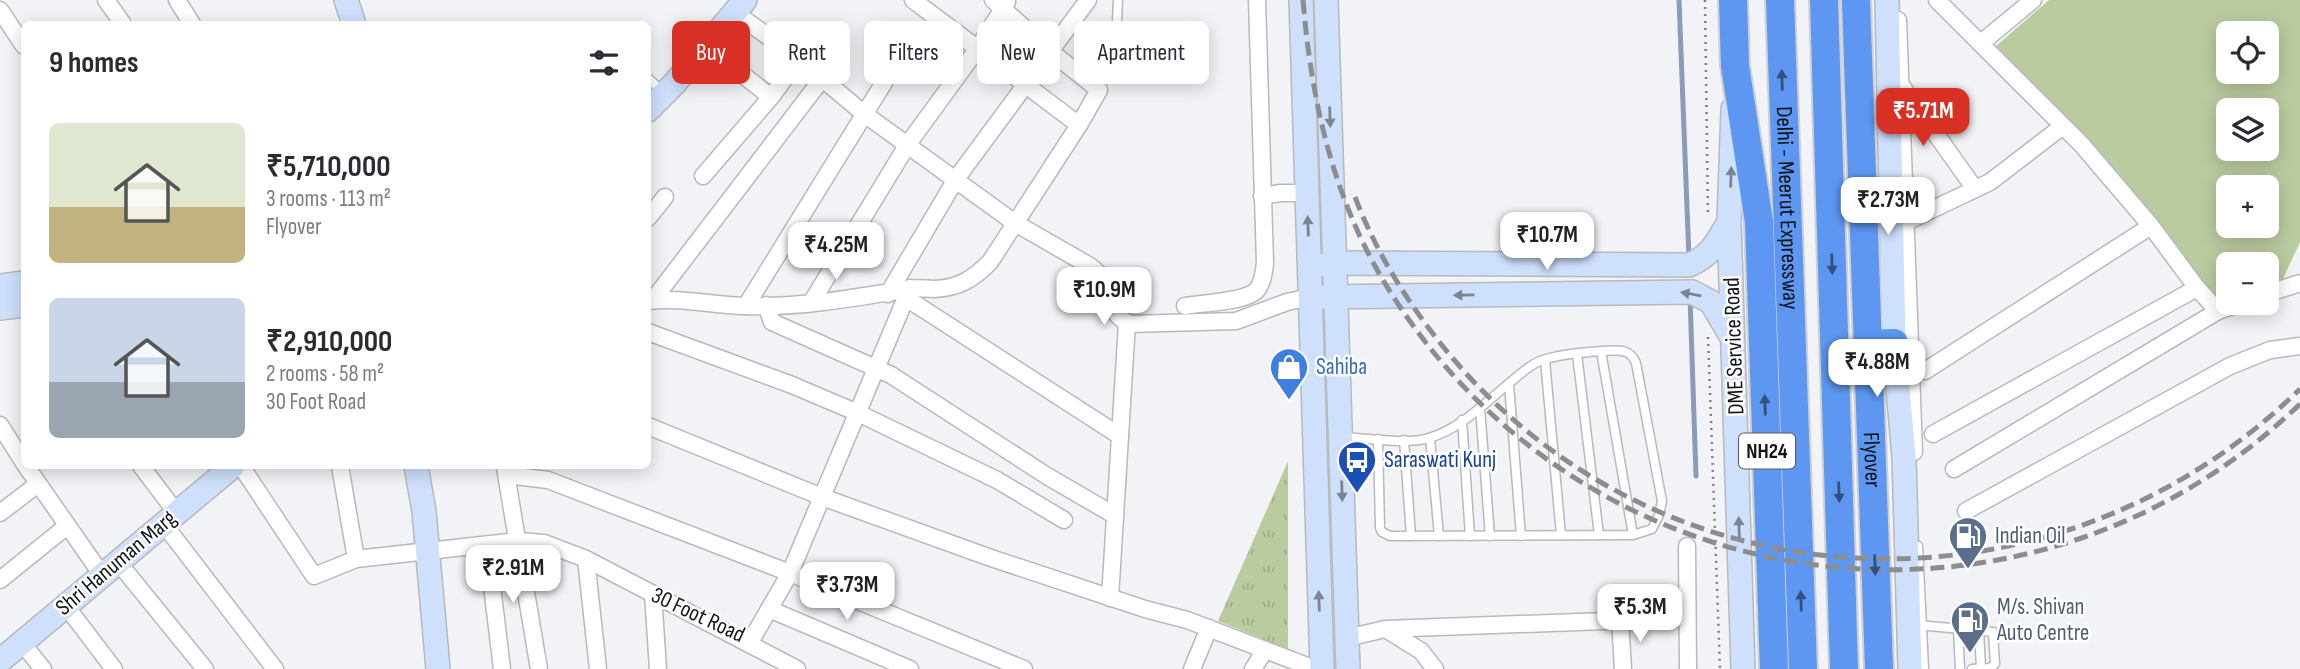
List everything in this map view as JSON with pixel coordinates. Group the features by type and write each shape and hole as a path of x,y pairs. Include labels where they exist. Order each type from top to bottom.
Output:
{"highway":[{"name":"NH24","path":"1734,0 1735,66 1760,233 1774,669"},
{"name":"Delhi - Meerut Expressway","path":"1780,0 1803,669"},
{"name":"Delhi - Meerut Expressway","path":"1824,0 1844,669"},
{"name":"Flyover","path":"1856,0 1879,669"},
{"path":"1867,344 1894,343"}],"street":[{"path":"106,0 121,21"},
{"path":"178,0 190,21"},
{"path":"346,0 353,21"},
{"path":"913,0 977,47"},
{"path":"1185,306 1246,297 1255,291 1261,282 1265,263 1257,0"},
{"path":"1301,0 1322,669"},
{"path":"1326,0 1348,669"},
{"path":"1887,0 1894,343 1915,625 1910,669"},
{"path":"1898,0 1914,473"},
{"path":"1961,0 1943,5 2063,126 2151,226 2216,309"},
{"path":"1981,44 2034,0"},
{"path":"1060,37 1085,1"},
{"path":"992,21 1002,2 1021,21"},
{"path":"727,21 739,6 764,27"},
{"path":"0,10 21,42"},
{"path":"811,303 908,144 977,49"},
{"path":"651,300 746,306 811,303 961,285 975,277 990,262 1099,90 1060,59"},
{"name":"DME Service Road","path":"1735,66 1718,219 1734,342 1743,669"},
{"path":"656,86 672,73"},
{"path":"750,81 771,97"},
{"path":"703,176 781,84"},
{"path":"651,299 818,84"},
{"path":"828,84 863,113 1015,223 1090,266 1101,275 1108,287 1113,308 1121,320 1127,323 1236,321 1287,302 1310,297 1692,292 1711,302 1734,342"},
{"path":"746,306 882,84"},
{"path":"888,294 956,179 1025,85 1079,125"},
{"path":"1901,85 1975,189"},
{"path":"1906,222 1990,182 2063,126"},
{"path":"1262,196 1307,193"},
{"path":"651,214 665,197"},
{"path":"1309,268 1335,263 1689,265 1705,258 1714,248 1718,219"},
{"path":"1925,370 2151,226"},
{"path":"0,286 21,283"},
{"path":"2279,290 2300,283"},
{"path":"1933,434 2197,288"},
{"path":"908,293 1120,436"},
{"name":"30 Foot Road","path":"243,469 314,576 356,559 518,541 544,543 586,559 749,645 790,573 908,293"},
{"path":"0,308 21,305"},
{"path":"766,305 772,322 891,375 1056,482 1114,515"},
{"path":"1954,469 2216,312"},
{"path":"1110,598 1127,323"},
{"path":"651,333 858,412 997,480 1064,520"},
{"path":"1966,511 2236,363 2270,350 2300,346"},
{"path":"651,427 822,497 1110,598 1209,628 1315,669"},
{"path":"3,435 21,459"},
{"path":"28,469 67,526 205,669"},
{"path":"143,469 170,518 275,669"},
{"name":"Shri Hanuman Marg","path":"0,661 229,469"},
{"path":"341,469 356,559"},
{"path":"417,469 424,511 439,669"},
{"path":"548,480 556,469"},
{"path":"539,669 506,470 548,480 790,573 1024,669"},
{"path":"0,513 38,484"},
{"path":"0,580 67,526"},
{"path":"487,545 502,669"},
{"path":"1687,546 1688,669"},
{"path":"586,559 598,669"},
{"path":"653,594 658,669"},
{"path":"66,606 114,669"},
{"path":"769,609 910,669"},
{"path":"1347,638 1385,629 1687,618"},
{"path":"1620,620 1623,669"},
{"path":"1192,669 1209,628"},
{"path":"1385,629 1421,651 1435,669"},
{"path":"22,643 43,669"},
{"path":"749,645 797,669"},
{"path":"1253,669 1265,650"}],"lane":[{"path":"1117,21 1118,0"},
{"path":"1341,437 1404,440 1430,438 1462,421 1529,368 1545,360 1601,351 1622,351 1630,354 1636,363 1662,501 1659,515 1652,529 1633,535 1390,536 1382,532 1378,439"},
{"path":"1601,351 1633,535"},
{"path":"1577,354 1599,535"},
{"path":"1545,360 1561,536"},
{"path":"1509,384 1521,536"},
{"path":"1480,408 1490,536"},
{"path":"1462,421 1470,536"},
{"path":"1430,438 1439,536"},
{"path":"1404,440 1411,536"},
{"path":"1917,536 1915,625 1924,669"},
{"path":"1915,625 1989,631 1995,634 1995,664 1990,668 1976,668 1979,631"},
{"path":"1958,629 1960,669"}],"path":[{"path":"1705,0 1718,219"},
{"path":"1708,331 1720,669"}],"green space":[{"path":"2049,0 2300,0 2300,242 2282,281 2279,281 2279,252 2216,252 2216,300 2201,307 2190,279 2049,101 1996,46"},
{"path":"1288,461 1288,649 1218,621"}],"waterway":[{"path":"1679,0 1689,259"},
{"path":"1690,297 1696,476"}],"railway":[{"path":"1303,0 1312,73 1327,144 1350,214 1383,280 1467,390 1570,475 1687,533 1812,564 1940,568 2068,543 2189,488 2300,404"},
{"path":"1355,197 1377,247 1405,294 1437,339 1472,380 1563,458 1664,514 1772,547 1883,559 1995,549 2104,517 2207,464 2300,389"}],"place":[{"name":"Sahiba","path":"1289,401"},
{"name":"Saraswati Kunj","path":"1357,494"},
{"name":"Indian Oil","path":"1968,570"},
{"name":"M/s. Shivan Auto Centre","path":"1970,654"}]}
